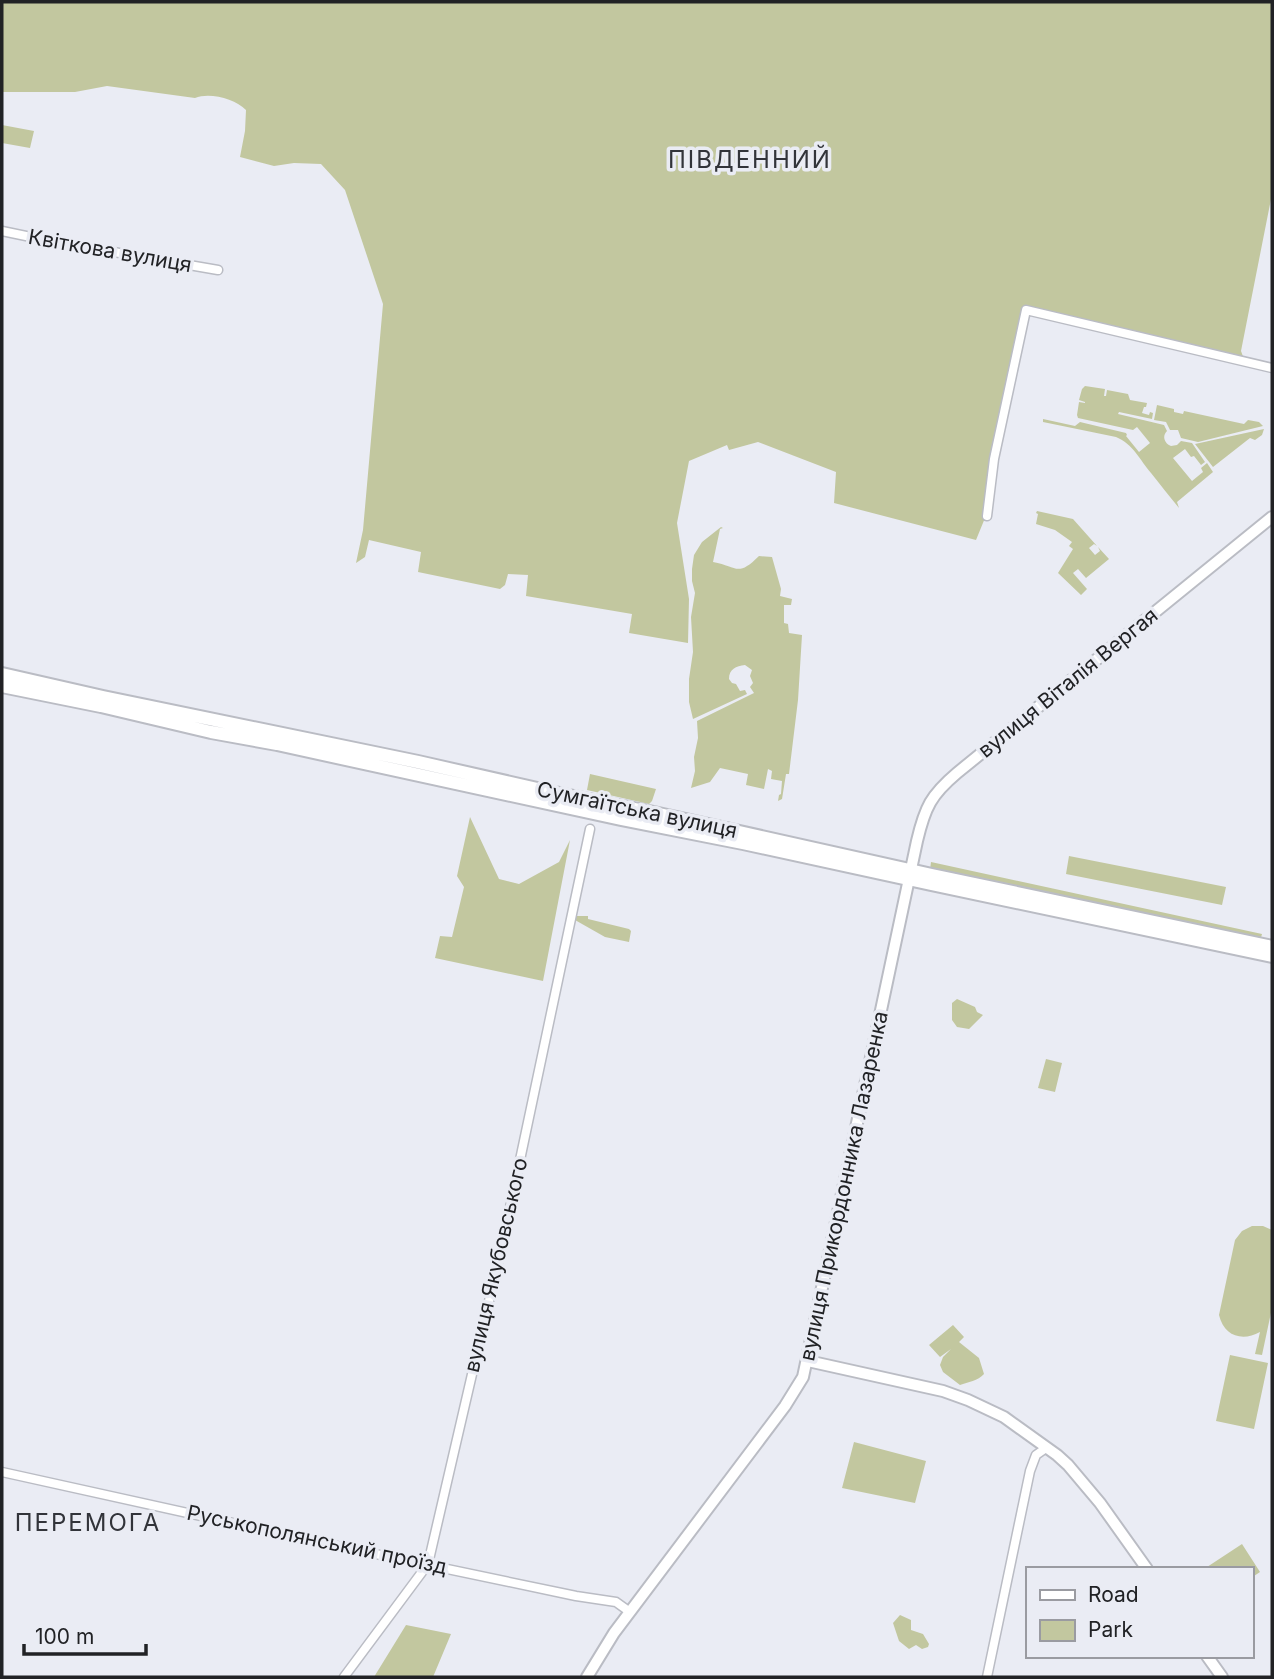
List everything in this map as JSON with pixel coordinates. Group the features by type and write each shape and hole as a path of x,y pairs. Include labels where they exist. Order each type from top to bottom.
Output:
{"main road":[{"name":"Сумгаїтська вулиця","path":"2,674 211,732 621,819 1272,947"},
{"name":"Сумгаїтська вулиця","path":"2,686 132,708"},
{"name":"Сумгаїтська вулиця","path":"910,874 1272,956"}],"street":[{"name":"Квіткова вулиця","path":"2,231 218,270"},
{"path":"987,516 994,459 1026,310 1272,369"},
{"name":"вулиця Віталія Вергая","path":"910,874 925,812 941,788 1272,517"},
{"name":"вулиця Якубовського","path":"344,1677 428,1564 502,1245 590,828"},
{"name":"вулиця Прикордонника Лазаренка","path":"587,1677 605,1646 794,1394 803,1377 910,874"},
{"path":"808,1362 956,1395 1004,1417 1068,1465 1092,1492 1146,1567"},
{"path":"988,1677 1030,1469 1036,1455 1046,1448"},
{"name":"Руськополянський проїзд","path":"2,1472 323,1543 613,1602 630,1612"},
{"path":"1208,1658 1222,1677"}],"green space":[{"path":"2,2 1272,2 1272,194 1241,351 1245,362 1026,311 985,518 976,540 834,503 836,472 758,442 729,450 727,445 689,461 677,523 689,599 688,643 629,633 632,614 526,596 528,575 508,574 505,585 500,589 418,572 421,552 369,540 365,557 356,563 363,530 383,304 345,190 321,164 294,163 274,166 240,157 246,110 222,98 195,98 107,86 75,92 2,92"},
{"path":"2,125 34,131 30,148 2,143"},
{"path":"1085,386 1105,389 1104,396 1107,390 1128,394 1130,400 1147,403 1142,413 1153,413 1152,419 1119,412 1118,414 1164,425 1167,431 1164,439 1171,446 1181,441 1192,443 1205,462 1201,465 1185,449 1173,458 1192,481 1203,472 1201,468 1207,463 1213,472 1177,502 1179,508 1136,453 1122,440 1043,422 1043,419 1075,426 1080,422 1126,433 1139,452 1150,443 1137,427 1133,430 1078,418 1079,402 1085,403 1079,400"},
{"path":"1157,405 1183,414 1184,411 1244,424 1248,420 1259,422 1263,426 1198,442 1181,438 1178,430 1170,430 1166,422 1154,420"},
{"path":"1264,429 1262,435 1255,440 1250,438 1213,467 1195,444"},
{"path":"1037,511 1073,519 1097,546 1094,544 1089,548 1095,555 1100,551 1098,547 1109,559 1086,578 1078,569 1073,573 1087,589 1081,595 1058,573 1073,549 1069,546 1072,542 1055,530 1036,524"},
{"path":"721,527 723,528 720,529 713,562 741,569 759,556 772,557 781,589 780,596 792,599 791,605 784,605 784,623 788,624 789,633 802,635 789,774 786,774 782,799 778,801 782,781 771,779 772,771 768,769 764,789 746,785 748,774 720,768 710,782 691,788 698,738 697,721 754,693 750,687 753,683 750,676 752,670 745,665 736,667 730,673 729,679 740,691 745,690 747,694 693,719 689,702 689,679 693,652 691,617 695,593 692,581 694,555 702,542"},
{"path":"590,774 656,789 649,804 587,790"},
{"path":"470,817 499,879 519,884 559,862 570,840 543,981 435,958 440,936 452,937 464,887 457,876"},
{"path":"1069,856 1226,887 1222,905 1066,874"},
{"path":"931,862 1262,934 1260,941 930,870"},
{"path":"575,916 588,916 588,919 629,929 629,942 605,937 575,920"},
{"path":"957,999 975,1007 977,1012 983,1015 969,1029 957,1027 952,1020 952,1003"},
{"path":"1046,1059 1062,1063 1055,1092 1038,1088"},
{"path":"1252,1226 1263,1226 1272,1230 1272,1308 1262,1355 1255,1354 1260,1332 1247,1337 1235,1335 1225,1328 1219,1315 1235,1240 1242,1231"},
{"path":"953,1325 964,1337 959,1342 979,1358 984,1374 976,1380 960,1385 943,1372 940,1365 951,1349 940,1357 929,1345"},
{"path":"1230,1355 1268,1363 1254,1429 1216,1421"},
{"path":"854,1442 926,1461 915,1503 842,1488"},
{"path":"1242,1544 1260,1572 1253,1577 1253,1567 1207,1567"},
{"path":"900,1615 911,1620 911,1630 923,1634 928,1647 922,1649 916,1645 909,1649 899,1641 893,1623"},
{"path":"406,1625 451,1634 433,1677 374,1677"}],"district":[{"name":"ПІВДЕННИЙ","path":"750,160"},
{"name":"ПЕРЕМОГА","path":"88,1523"}]}
